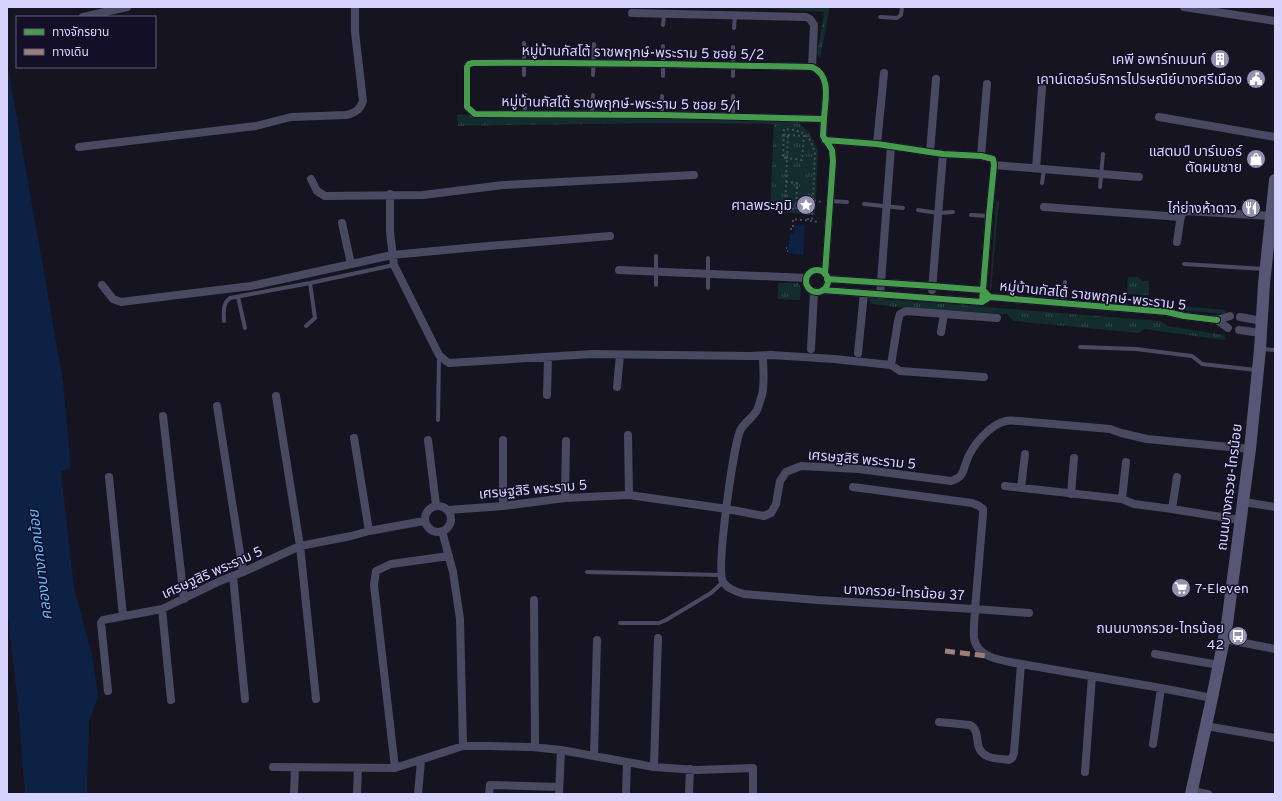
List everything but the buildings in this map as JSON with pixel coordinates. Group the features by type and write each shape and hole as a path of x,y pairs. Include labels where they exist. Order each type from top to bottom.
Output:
{"main road":[{"name":"ถนนบางกรวย-ไทรน้อย","path":"1191,792 1224,639 1240,520 1244,502 1258,370 1275,180"}],"street":[{"path":"102,15 127,7"},
{"path":"79,147 256,126 291,117 346,115 358,111 363,101 355,32 355,7"},
{"path":"1184,7 1275,21"},
{"path":"632,13 664,14 702,11 735,15 806,17 810,19 814,25 812,67 819,70 826,82 823,132 825,140 833,152 826,276 827,285 823,290"},
{"name":"หมู่บ้านกัสโต้ ราชพฤกษ์-พระราม 5 ซอย 5/2","path":"473,63 524,62 812,67"},
{"name":"หมู่บ้านกัสโต้ ราชพฤกษ์-พระราม 5 ซอย 5/1","path":"473,63 468,64 467,69 467,107 475,114 733,116 824,119"},
{"path":"877,144 884,73"},
{"path":"930,152 936,79"},
{"path":"981,156 986,84"},
{"path":"1040,169 1042,88"},
{"path":"1159,117 1275,138"},
{"path":"825,140 877,144 943,154 981,156 994,159 983,290"},
{"path":"880,295 892,147"},
{"path":"931,299 943,154"},
{"path":"994,165 1139,177"},
{"path":"311,178 317,191 325,196 390,194 423,195 503,185 694,175"},
{"path":"390,194 392,255 394,265 439,355 446,362 453,364 592,354 771,355 834,359 891,365 900,371 984,377"},
{"path":"1044,207 1181,217"},
{"path":"1177,242 1181,217 1186,211 1271,216"},
{"path":"342,223 352,264"},
{"path":"102,285 113,299 121,302 250,286 392,255 610,236"},
{"path":"619,270 806,278 807,287 814,292 811,349"},
{"name":"หมู่บ้านกัสโต้ ราชพฤกษ์-พระราม 5","path":"806,278 809,273 815,270 820,270 826,276 983,290 990,297"},
{"name":"หมู่บ้านกัสโต้ ราชพฤกษ์-พระราม 5","path":"814,292 823,290 982,302 990,297 1167,312 1184,316 1217,320 1230,316"},
{"name":"หมู่บ้านกัสโต้ ราชพฤกษ์-พระราม 5","path":"982,302 983,290"},
{"path":"858,353 864,294"},
{"path":"891,365 898,321 900,314 906,311 997,318"},
{"path":"941,332 944,314"},
{"path":"1240,317 1261,327"},
{"name":"หมู่บ้านกัสโต้ ราชพฤกษ์-พระราม 5","path":"1217,320 1228,328"},
{"path":"1239,330 1261,327"},
{"path":"617,387 620,355"},
{"path":"722,578 723,536 734,455 740,430 757,410 762,393 763,356"},
{"path":"547,395 548,357"},
{"path":"276,396 300,546 316,699"},
{"path":"217,406 243,572"},
{"path":"163,416 184,599"},
{"name":"เศรษฐสิริ พระราม 5","path":"436,505 444,507 448,510 503,506 565,498 629,495 727,509 764,516 772,513 776,504 780,481 786,472 801,466 859,469 951,481 959,478 963,473 966,460 975,444 994,426 1005,421 1110,429 1147,439 1250,449"},
{"path":"628,435 629,495"},
{"path":"354,438 369,531"},
{"path":"428,440 436,505 428,509 424,517 426,526 433,531 442,531 449,526 450,513 448,510"},
{"path":"502,440 503,506"},
{"path":"565,498 566,441"},
{"path":"1021,488 1025,454"},
{"path":"1071,494 1074,458"},
{"path":"1122,499 1126,462"},
{"path":"109,477 123,616"},
{"path":"1172,509 1177,478"},
{"path":"1005,486 1122,499 1134,504 1240,520"},
{"path":"853,487 972,503 979,506 982,509 975,609 1028,613"},
{"path":"1244,502 1275,507"},
{"name":"เศรษฐสิริ พระราม 5","path":"108,691 101,623 103,620 162,609 220,581 300,546 424,521"},
{"path":"442,531 453,572 460,619 463,746"},
{"path":"395,768 374,585 376,571 391,564 449,556"},
{"path":"233,576 245,699"},
{"name":"บางกรวย-ไทรน้อย 37","path":"722,578 728,587 734,591 744,594 975,609 974,639 979,648 987,656 1021,664 1212,698"},
{"path":"534,600 535,747"},
{"path":"162,609 171,700"},
{"path":"654,767 658,638"},
{"path":"1224,639 1275,649"},
{"path":"594,756 597,640"},
{"path":"1155,654 1219,665"},
{"path":"939,722 970,725 974,727 976,731 977,745 984,754 988,757 1009,760 1012,758 1014,753 1021,664"},
{"path":"1085,772 1092,676"},
{"path":"1153,744 1161,688"},
{"path":"1206,726 1275,738"},
{"path":"273,767 395,768 463,746 535,747 561,750 654,767 690,769 753,768 753,794"},
{"path":"489,794 490,785 559,790 561,750"},
{"path":"418,794 421,760"},
{"path":"626,794 627,762"},
{"path":"294,794 295,767"},
{"path":"357,794 358,768"},
{"path":"689,794 690,769"},
{"path":"1191,792 1208,794"}],"lane":[{"path":"880,17 897,18 901,15 902,7"},
{"path":"663,24 664,14"},
{"path":"734,28 735,15"},
{"path":"524,43 524,75"},
{"path":"593,75 594,44"},
{"path":"662,76 663,46"},
{"path":"733,47 733,76"},
{"path":"525,95 525,114"},
{"path":"592,114 593,95"},
{"path":"662,96 662,115"},
{"path":"733,96 733,116"},
{"path":"1100,187 1103,154"},
{"path":"1040,169 1042,183"},
{"path":"830,201 847,202"},
{"path":"864,204 903,208"},
{"path":"918,210 938,213 953,212"},
{"path":"971,215 989,216"},
{"path":"656,256 656,285"},
{"path":"708,258 708,288"},
{"path":"1184,264 1266,270"},
{"path":"224,321 225,302 230,298 394,265"},
{"path":"1063,302 1065,282"},
{"path":"306,326 316,318 310,283"},
{"path":"238,297 245,328"},
{"path":"1080,347 1143,350 1192,356 1202,364 1258,370"},
{"path":"1260,349 1275,350"},
{"path":"438,420 439,355"},
{"path":"587,572 722,578"},
{"path":"620,623 659,623 666,620 711,593 722,578"}],"path":[{"path":"790,229 793,229 793,219 812,221 815,154 809,140 801,132 784,129 783,158 787,158 802,160 804,136 788,135 787,158 786,182 785,208 809,210"},
{"path":"786,182 797,183 796,209"},
{"path":"808,220 809,200 813,201"}],"green space":[{"path":"762,7 829,7 820,58 817,54 824,12"},
{"path":"457,114 479,116 795,121 803,126 809,133 818,151 815,215 770,211 774,124 655,123 458,126"},
{"path":"996,201 999,201 990,290"},
{"path":"1128,277 1138,277 1142,281 1149,281 1149,295 1127,294"},
{"path":"778,283 798,283 801,288 800,300 778,299"},
{"path":"872,298 1161,321 1168,326 1224,335 1226,338 1224,340 1144,329 1139,333 1013,321 1007,314 896,307 872,304 869,300"},
{"path":"1179,307 1224,310 1226,312 1225,314 1181,310"}],"water":[{"name":"คลองบางกอกน้อย","path":"7,62 63,381 71,469 61,471 74,588 92,655 98,696 89,722 87,794 25,794 18,705 7,609"},
{"path":"795,225 805,226 803,255 788,253 790,233 794,234"}],"marked path":[{"path":"945,651 987,656"}],"cycle path":[{"path":"824,119 662,115 475,114 467,107 467,67 469,64 473,63 812,67 818,71 825,82 826,97 823,136 832,150 833,161 825,274"},
{"path":"825,140 877,144 943,154 981,156 993,159 994,165 982,302"},
{"path":"817,270 825,273 828,281 825,289 817,292 809,289 806,281 809,273 817,270"},
{"path":"827,279 983,290 990,297 1167,312 1184,316 1217,320"},
{"path":"823,290 982,302 987,299"}],"place":[{"name":"เคพี อพาร์ทเมนท์","path":"1220,59"},
{"name":"เคาน์เตอร์บริการไปรษณีย์บางศรีเมือง","path":"1256,79"},
{"name":"แสตมป์ บาร์เบอร์ ตัดผมชาย","path":"1256,159"},
{"name":"ศาลพระภูมิ","path":"806,205"},
{"name":"ไก่ย่างห้าดาว","path":"1251,208"},
{"name":"7-Eleven","path":"1181,588"},
{"name":"ถนนบางกรวย-ไทรน้อย 42","path":"1238,636"}]}
